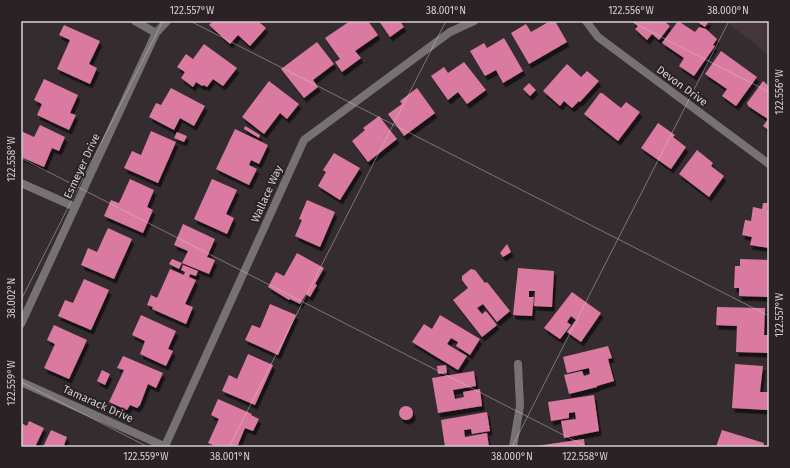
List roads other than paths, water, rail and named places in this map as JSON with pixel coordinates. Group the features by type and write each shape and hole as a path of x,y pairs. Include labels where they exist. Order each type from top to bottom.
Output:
{"street":[{"path":"135,21 156,33"},
{"name":"Esmeyer Drive","path":"21,324 156,33 167,21"},
{"name":"Wallace Way","path":"166,447 304,140 450,32 474,21"},
{"name":"Devon Drive","path":"586,21 598,37 769,164"},
{"path":"21,183 75,207"},
{"path":"513,447 520,406 518,364"},
{"name":"Tamarack Drive","path":"21,382 166,447"}]}
